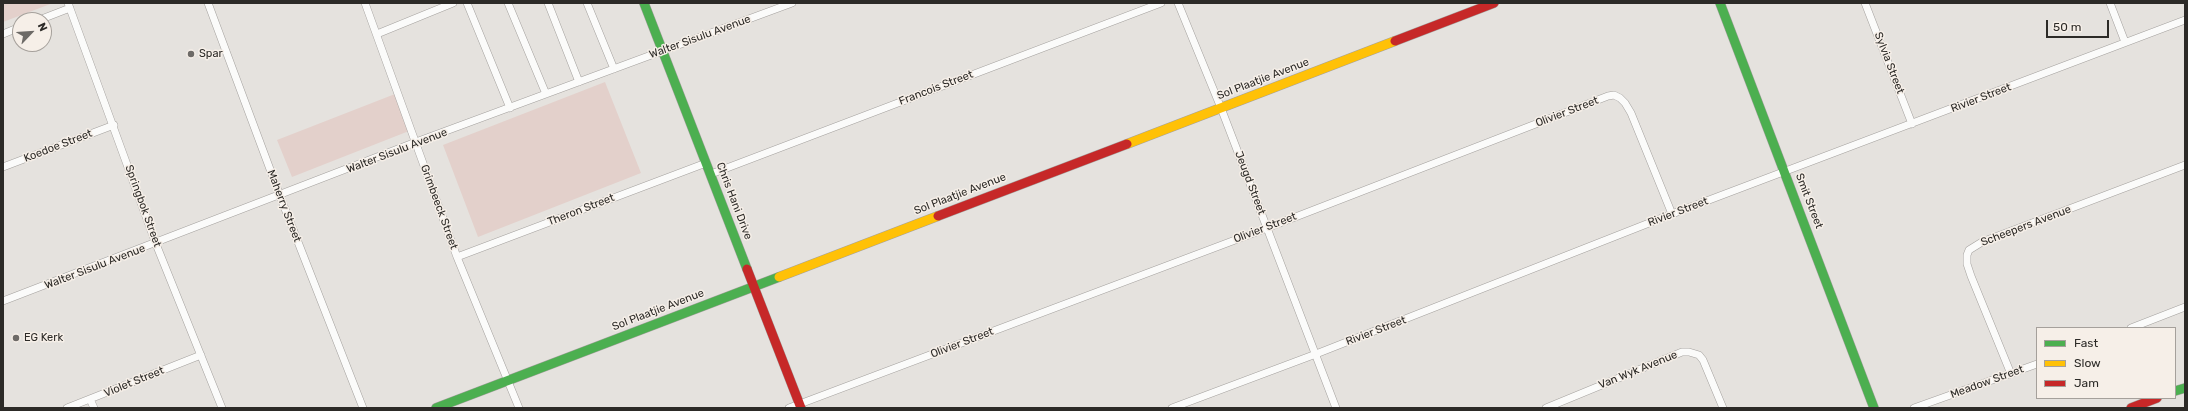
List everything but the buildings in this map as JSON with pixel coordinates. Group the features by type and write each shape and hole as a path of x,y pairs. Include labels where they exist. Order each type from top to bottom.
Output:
{"street":[{"name":"Maherry Street","path":"208,3 280,196 363,408"},
{"name":"Grimbeeck Street","path":"365,3 457,257 519,408"},
{"path":"377,34 453,3"},
{"path":"467,3 510,108"},
{"path":"508,3 546,94"},
{"path":"548,3 580,82"},
{"path":"587,3 614,69"},
{"name":"Chris Hani Drive","path":"644,3 800,406"},
{"name":"Walter Sisulu Avenue","path":"3,301 156,244 416,142 792,3"},
{"name":"Francois Street","path":"711,174 1161,3"},
{"name":"Jeugd Street","path":"1178,3 1221,108 1336,408"},
{"name":"Sol Plaatjie Avenue","path":"436,408 508,379 1494,3"},
{"name":"Smit Street","path":"1720,3 1874,408"},
{"name":"Sylvia Street","path":"1865,3 1912,124"},
{"path":"2110,3 2125,42"},
{"path":"52,14 69,6"},
{"name":"Springbok Street","path":"69,6 114,125 156,244 222,408"},
{"name":"Rivier Street","path":"1172,408 1316,354 1672,214 2185,20"},
{"name":"Olivier Street","path":"789,408 800,406 1614,95 1625,103 1631,113 1672,214"},
{"name":"Koedoe Street","path":"3,167 114,125"},
{"name":"Theron Street","path":"457,257 706,163"},
{"name":"Scheepers Avenue","path":"2011,374 1971,276 1967,264 1967,255 1969,250 1974,246 2003,234 2185,165"},
{"path":"2134,327 2185,307"},
{"name":"Van Wyk Avenue","path":"1546,408 1682,352 1689,352 1699,355 1703,360 1723,408"},
{"name":"Violet Street","path":"67,408 201,355"},
{"name":"Meadow Street","path":"1914,408 2036,364"},
{"path":"90,399 94,408"},
{"path":"2131,408 2154,399"}],"shaded area":[{"path":"3,3 53,3 29,12 12,12 12,19 3,22"},
{"path":"605,82 641,173 478,237 443,145"},
{"path":"395,94 409,131 292,177 277,140"}],"traffic: fast":[{"path":"644,3 747,269"},
{"path":"1720,3 1874,408"},
{"path":"436,408 779,277"},
{"path":"2176,391 2185,388"}],"traffic: slow":[{"path":"1127,144 1395,41"},
{"path":"779,277 938,216"}],"traffic: jam":[{"path":"1395,41 1494,3"},
{"path":"938,216 1127,144"},
{"path":"747,269 801,408"},
{"path":"2131,408 2154,399"}],"place":[{"name":"Spar","path":"191,54"},
{"name":"EG Kerk","path":"16,338"}]}
